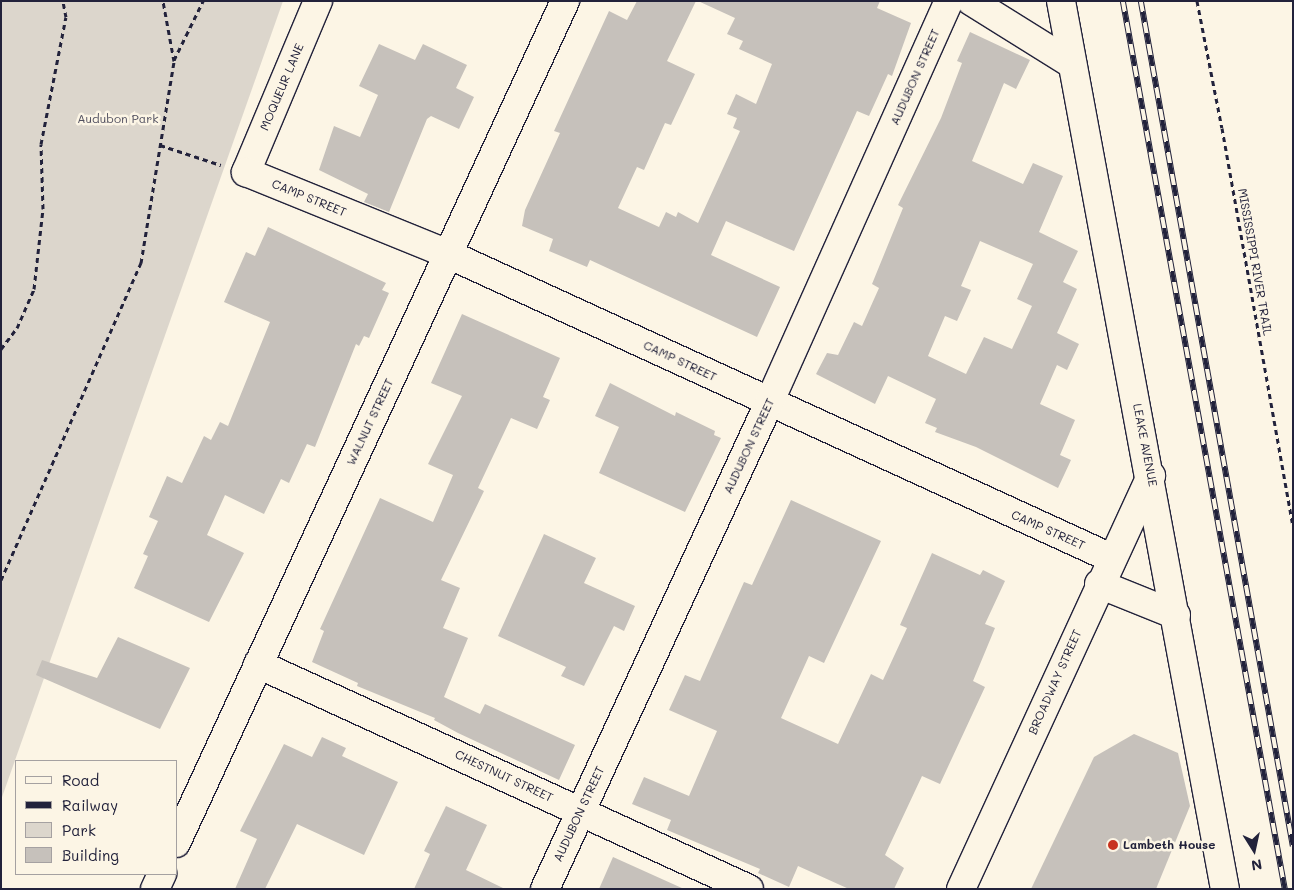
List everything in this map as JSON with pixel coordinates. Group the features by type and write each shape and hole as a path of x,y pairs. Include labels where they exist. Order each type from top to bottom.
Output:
{"street":[{"name":"MOQUEUR LANE","path":"246,172 318,1"},
{"name":"WALNUT STREET","path":"178,839 565,1"},
{"name":"AUDUBON STREET","path":"545,889 770,403 949,1"},
{"path":"971,1 1072,64"},
{"name":"LEAKE AVENUE","path":"1060,1 1151,476 1224,889"},
{"name":"CAMP STREET","path":"246,172 448,254 1111,558"},
{"name":"BROADWAY STREET","path":"961,889 1099,584 1151,476"},
{"path":"1099,584 1176,615"},
{"name":"CHESTNUT STREET","path":"258,664 749,889"},
{"path":"155,889 162,875"}],"path":[{"path":"1,349 17,328 34,289 43,209 41,144 66,17 63,1"},
{"path":"163,1 174,61"},
{"path":"1,580 141,263 174,61 203,1"},
{"name":"MISSISSIPPI RIVER TRAIL","path":"1197,1 1222,128 1293,526"},
{"path":"160,145 246,172"}],"green space":[{"name":"Audubon Park","path":"1,1 283,1 15,760 1,800"}],"building":[{"path":"637,1 696,1 667,61 695,74 671,125 665,123 644,170 637,167 618,208 659,227 666,212 676,217 678,212 698,223 740,131 733,128 737,118 727,114 736,94 756,104 772,64 739,49 743,41 727,34 735,18 698,1 880,1 877,8 911,23 892,76 888,74 869,116 857,111 794,251 726,221 711,255 780,287 757,337 590,260 587,267 549,251 553,239 522,226 525,210 560,133 554,131 609,11 627,20"},
{"path":"970,32 1030,60 1016,89 1004,83 972,161 1023,184 1033,163 1063,176 1039,232 1078,251 1063,282 1077,289 1057,333 1079,344 1067,370 1057,365 1040,404 1075,420 1060,455 1071,460 1058,488 976,447 935,432 937,428 925,423 936,399 888,376 875,404 816,374 827,353 838,355 854,322 862,326 879,288 872,284 903,208 898,205 941,118 962,63 957,61","holes":["980,241 1033,264 1017,299 1032,306 1012,349 984,337 966,374 928,356 945,316 957,321 971,290 961,286"]},
{"path":"379,44 415,60 423,44 467,65 456,88 474,97 459,129 431,116 427,119 389,212 364,202 368,194 319,170 334,126 360,137 378,95 359,86"},
{"path":"268,227 386,283 382,290 389,293 369,338 364,336 359,346 356,344 315,447 307,444 289,483 281,479 264,514 225,495 207,535 244,553 209,622 134,588 148,556 143,554 158,521 149,517 167,476 182,483 204,436 211,440 220,422 228,426 270,322 224,302 246,252 255,256"},
{"path":"462,314 560,358 543,397 550,400 537,429 511,418 478,488 484,491 441,580 460,588 443,628 468,638 444,697 480,714 485,704 575,745 559,780 458,733 434,720 435,718 357,686 358,683 312,662 324,631 320,629 380,498 433,522 453,475 428,464 462,396 431,383"},
{"path":"610,383 675,416 676,412 715,431 714,435 721,438 685,512 599,473 619,427 595,416"},
{"path":"791,500 881,541 824,663 809,656 781,718 838,744 871,674 883,680 907,628 900,625 932,553 980,575 983,570 1005,581 985,624 995,628 973,681 985,687 940,784 922,776 885,855 904,868 894,889 849,889 798,866 789,887 758,873 760,869 667,830 671,820 632,804 644,777 689,796 717,731 669,710 685,675 700,681 744,582 752,585"},
{"path":"544,534 596,558 584,583 635,606 624,631 614,626 584,686 561,676 566,667 498,636"},
{"path":"118,637 190,668 160,729 36,675 42,660 97,678"},
{"name":"Lambeth House","path":"1134,734 1178,753 1190,806 1156,889 1031,889 1094,757"},
{"path":"322,737 346,748 342,756 398,782 364,855 297,824 265,889 235,889 257,839 240,831 284,744 312,757"},
{"path":"446,806 487,825 466,870 505,889 414,889 430,854 424,851"},
{"path":"613,857 684,889 599,889"}],"railway":[{"path":"1123,1 1285,889"},
{"path":"1141,1 1293,846"}],"place":[{"name":"Lambeth House","path":"1113,845"}]}
